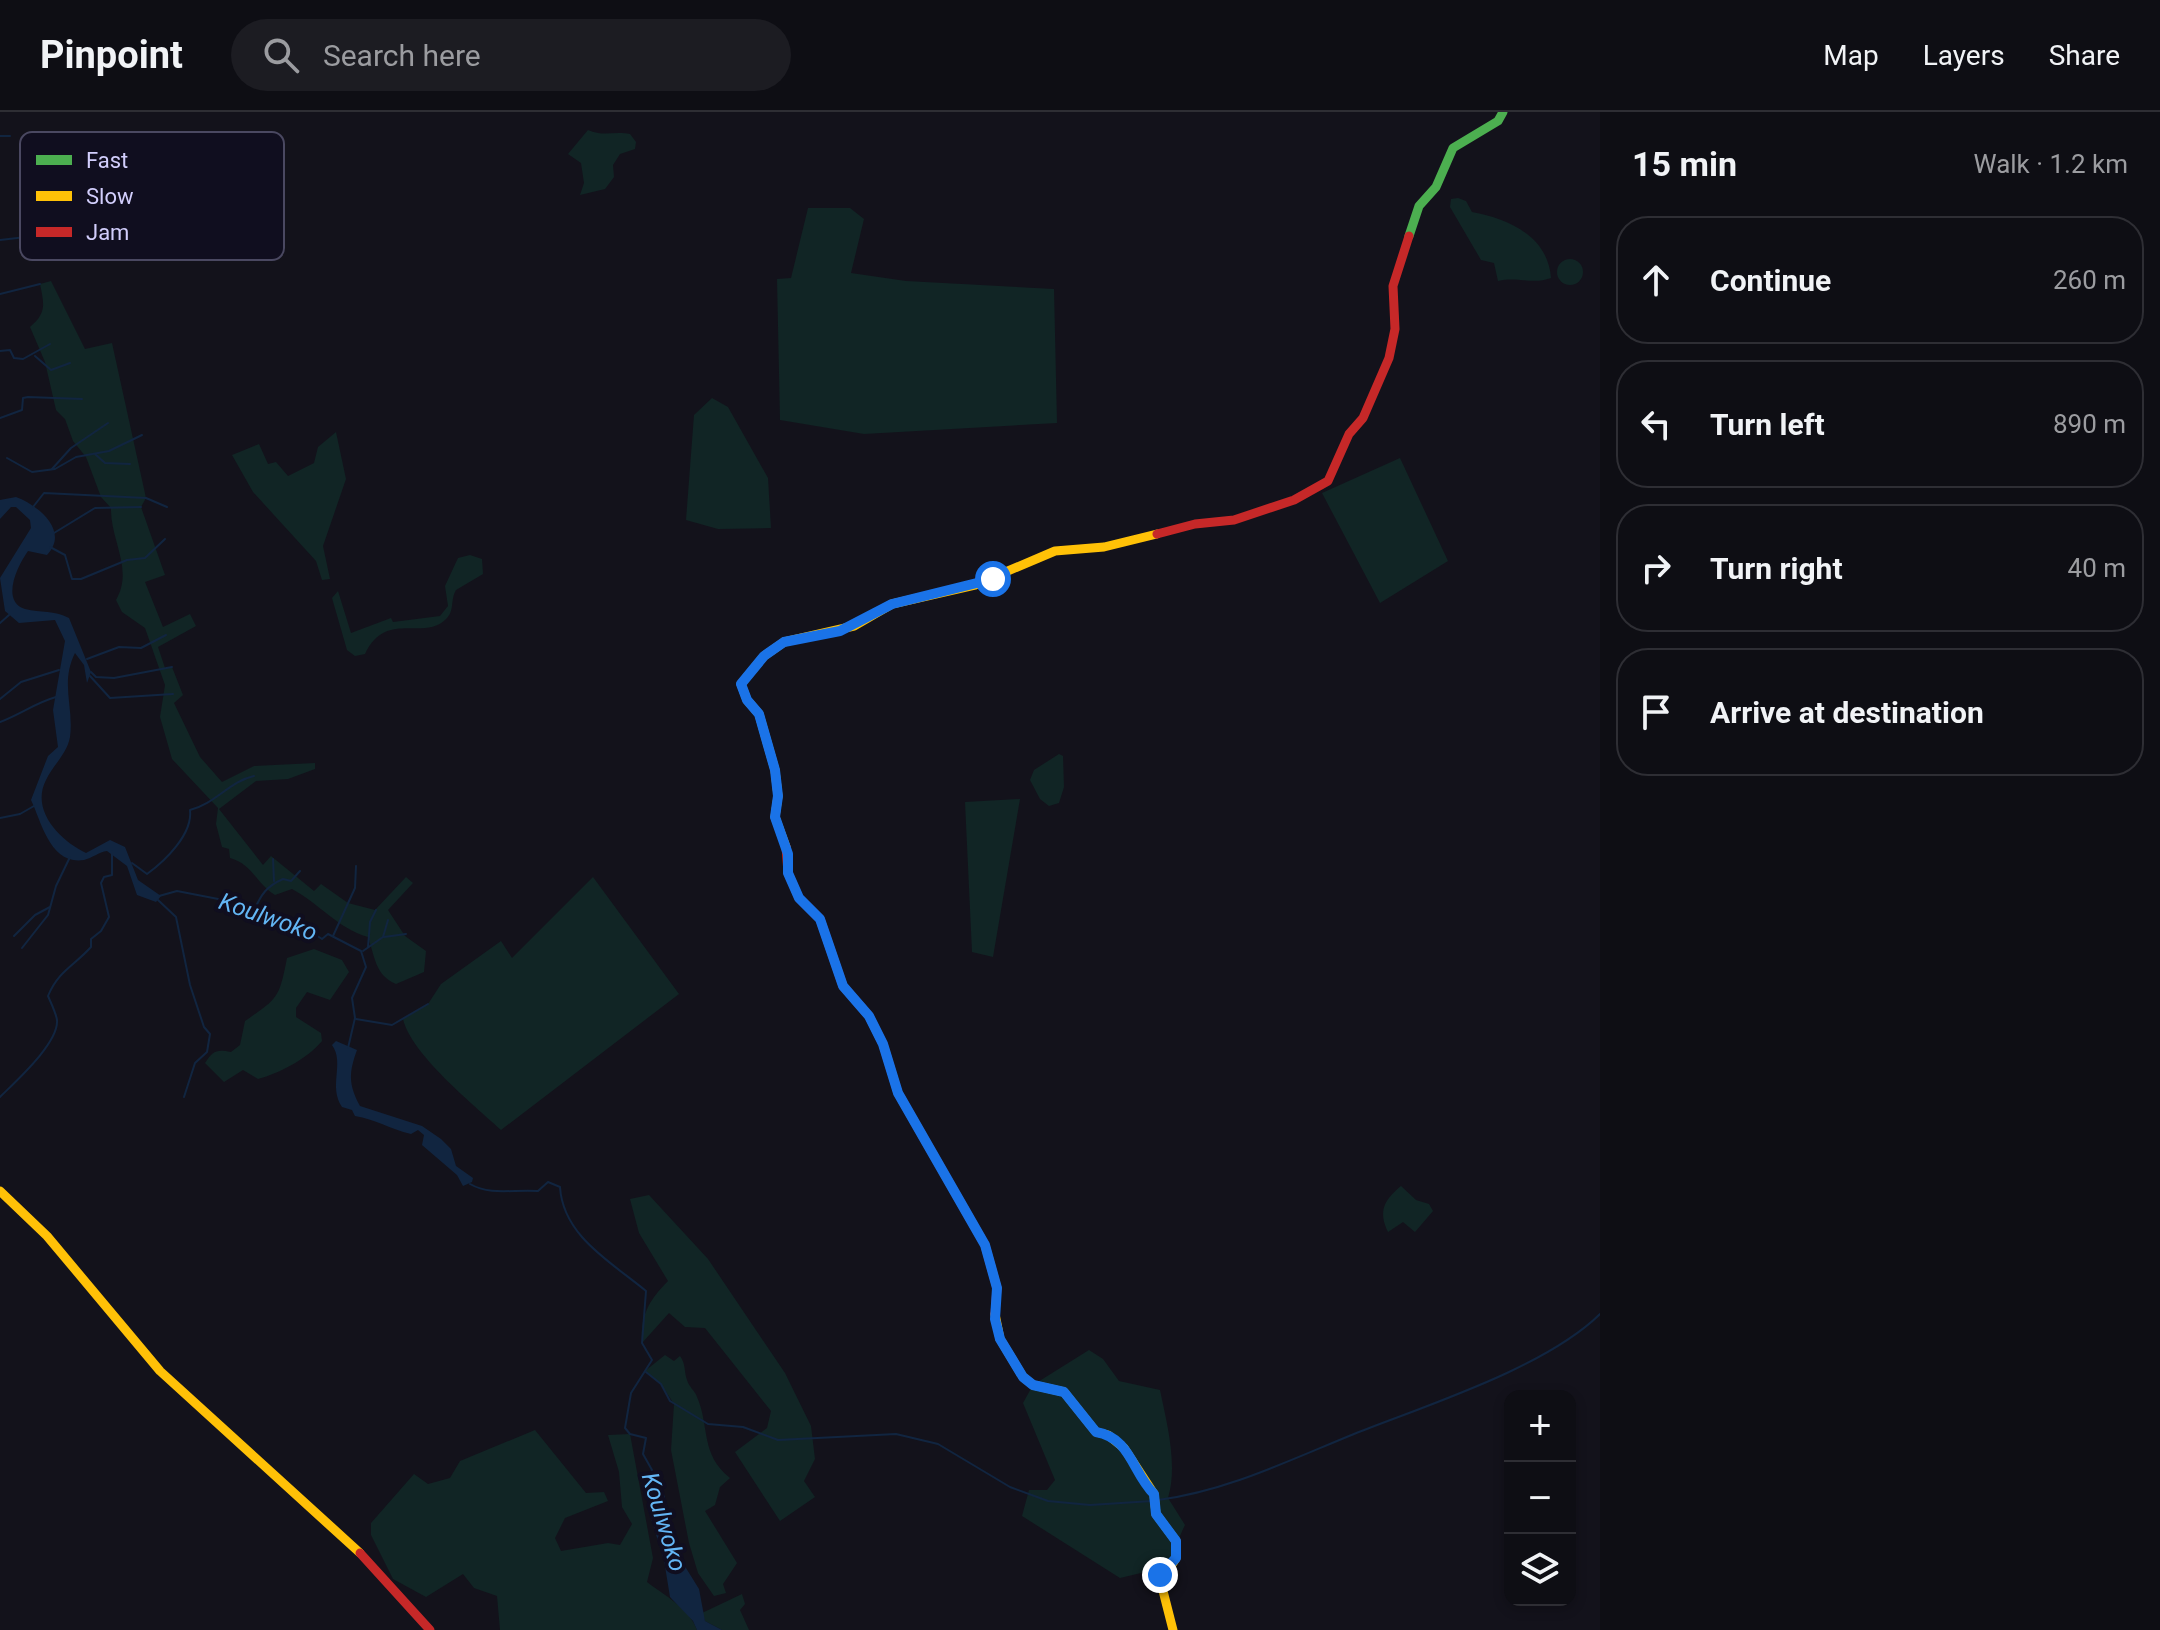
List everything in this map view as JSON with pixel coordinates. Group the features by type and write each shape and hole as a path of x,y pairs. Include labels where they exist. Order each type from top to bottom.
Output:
{"street":[{"path":"1173,1630 1159,1585 1160,1575 1176,1558 1176,1541 1156,1514 1154,1494 1142,1482 1130,1452 1107,1434 1096,1432 1064,1392 1033,1385 1012,1363 995,1319 997,1288 985,1245 898,1093 883,1044 869,1016 843,986 820,919 799,898 788,873 788,854 775,817 778,796 775,770 759,714 747,700 741,684 764,656 784,642 854,626 892,604 975,585 1055,551 1104,547 1164,535 1195,524 1234,520 1294,500 1328,481 1349,434 1363,418 1389,358 1396,319 1393,286 1419,206 1436,187 1453,148 1498,121 1503,112"},
{"path":"0,1191 47,1236 179,1391 296,1491 385,1577 430,1630"}],"green space":[{"path":"588,130 630,134 636,142 635,149 620,154 613,165 614,177 605,189 580,195 584,183 581,163 568,154"},
{"path":"1451,199 1466,201 1472,212 1500,219 1524,232 1543,251 1551,278 1498,281 1494,263 1481,260 1450,207"},
{"path":"808,208 850,208 864,219 851,273 906,281 1054,289 1057,423 864,434 780,420 777,279 791,278"},
{"path":"1570,259 1579,263 1583,272 1579,281 1570,285 1561,281 1557,272 1561,263"},
{"path":"51,281 85,349 112,343 146,498 141,507 165,575 145,582 163,627 190,614 196,626 158,647 165,668 172,667 183,695 174,703 200,757 222,782 254,766 315,763 315,769 288,779 256,781 219,809 263,865 271,856 314,891 321,884 348,903 375,910 406,877 413,883 388,910 405,936 426,951 424,972 396,984 389,980 377,965 368,937 347,928 292,889 275,895 249,869 230,858 229,849 222,847 216,824 218,808 172,759 160,717 165,685 145,628 122,612 116,600 123,577 111,508 101,497 86,457 73,441 65,419 56,410 45,362 30,327 43,308 40,284"},
{"path":"712,398 728,407 768,478 771,528 718,529 686,520 694,415"},
{"path":"336,432 346,479 323,546 330,579 322,580 316,561 253,492 232,455 259,444 268,464 276,462 288,476 314,463 318,447"},
{"path":"1400,458 1448,561 1380,603 1322,493"},
{"path":"470,555 482,559 483,574 456,590 451,612 446,619 427,628 394,629 383,633 365,654 355,656 347,650 332,598 338,591 351,633 391,618 393,622 440,616 448,606 445,586 458,558"},
{"path":"1059,754 1063,756 1064,787 1059,803 1049,806 1040,799 1030,780 1034,770"},
{"path":"1020,799 993,957 972,952 965,802"},
{"path":"593,877 679,994 501,1130 430,1063 408,1033 403,1019 428,1004 441,984 501,941 512,958"},
{"path":"314,949 342,960 349,972 330,1000 307,992 296,1008 296,1017 321,1033 322,1041 301,1059 275,1073 258,1079 243,1070 224,1082 205,1063 215,1052 231,1052 240,1045 245,1021 271,1002 279,990 287,958"},
{"path":"1401,1186 1416,1200 1429,1204 1433,1211 1415,1232 1403,1222 1388,1232 1385,1225 1384,1206"},
{"path":"649,1195 708,1259 785,1373 811,1426 815,1459 804,1481 815,1497 780,1521 735,1452 767,1428 771,1411 705,1328 685,1327 669,1313 642,1343 647,1309 668,1281 639,1233 630,1199"},
{"path":"1089,1350 1103,1359 1119,1381 1160,1390 1172,1458 1168,1498 1185,1525 1166,1567 1120,1578 1022,1516 1029,1490 1047,1490 1055,1480 1023,1403 1033,1385"},
{"path":"665,1355 674,1361 680,1356 682,1359 686,1377 701,1408 710,1450 730,1478 720,1487 715,1505 705,1511 737,1563 723,1584 726,1593 714,1596 698,1573 689,1543 671,1450 674,1404 661,1384 645,1371"},
{"path":"535,1430 586,1493 604,1492 608,1501 565,1518 555,1538 561,1551 608,1543 620,1545 632,1524 622,1507 619,1472 608,1435 630,1434 653,1558 647,1582 683,1609 697,1630 500,1630 497,1596 474,1588 463,1574 426,1597 393,1579 371,1535 371,1523 414,1474 428,1484 450,1478 460,1461"},
{"path":"742,1594 745,1604 740,1610 749,1630 722,1630 705,1621 702,1613"}],"water":[{"path":"16,497 42,513 53,528 55,537 47,555 28,551 13,582 14,599 25,609 69,618 91,672 87,683 84,665 75,653 68,675 70,737 42,792 45,814 58,833 86,853 110,840 125,847 138,880 161,896 156,902 137,895 127,866 107,851 84,860 63,856 49,840 31,800 48,756 58,747 53,710 65,641 55,620 19,623 5,611 0,578 31,528 30,520 16,507 11,507 0,519 0,500"},
{"path":"336,1041 357,1050 351,1078 360,1106 422,1126 451,1149 456,1166 473,1178 472,1182 463,1186 457,1175 422,1145 424,1135 418,1130 411,1134 403,1132 355,1116 352,1110 342,1107 336,1091 337,1059 332,1045"},
{"path":"651,1468 663,1490 681,1560 699,1589 705,1621 722,1630 697,1630 693,1621 670,1597 664,1560 648,1509"}],"waterway":[{"path":"0,136 10,136"},
{"path":"0,240 20,238"},
{"path":"0,294 40,284"},
{"path":"0,351 10,350 14,358 23,359 50,344"},
{"path":"35,356 51,370 70,363"},
{"path":"0,418 22,410 23,398 82,399"},
{"path":"52,469 71,448 108,423"},
{"path":"7,458 32,472 55,469 76,457 109,451 142,435"},
{"path":"95,454 105,463 130,464"},
{"path":"33,507 44,493 146,498 167,507"},
{"path":"54,533 95,508 141,507"},
{"path":"50,547 65,555 72,579 81,579 127,560 145,558 165,539"},
{"path":"0,623 9,615"},
{"path":"87,659 119,647 141,648 166,635"},
{"path":"91,672 96,677 114,678 172,667"},
{"path":"0,699 21,682 59,670"},
{"path":"90,676 110,698 173,694"},
{"path":"0,722 56,697"},
{"path":"132,863 147,874 162,862 182,837 190,819 190,810 254,776"},
{"path":"0,818 20,814 34,806"},
{"path":"0,1097 35,1062 51,1040 57,1020 48,996 52,987 91,947 91,939 101,931 109,917 101,883 104,877 112,875 112,851"},
{"path":"22,948 48,915 56,886 70,857"},
{"path":"273,859 274,881"},
{"path":"333,936 355,888 356,866"},
{"path":"254,911 269,888 283,879 291,881 300,871"},
{"name":"Koulwoko","path":"159,896 177,891 244,904 260,918 278,921 290,929 304,927 322,939 328,934 361,951 366,967 352,998 355,1018 348,1048"},
{"path":"158,900 176,917 190,985 204,1027 210,1034 207,1052 195,1063 184,1097"},
{"path":"14,936 35,915 50,907"},
{"path":"368,947 370,922 376,910"},
{"path":"363,951 383,937 388,920"},
{"path":"384,937 406,934"},
{"path":"356,1019 392,1025 428,1004"},
{"name":"Koulwoko","path":"470,1184 486,1190 503,1191 538,1191 548,1182 560,1187 563,1204 579,1234 646,1291 642,1343 652,1360 631,1393 625,1428 630,1434 646,1438 643,1454 652,1470"},
{"path":"1158,1500 1209,1490 1258,1473 1449,1398 1549,1351 1600,1314"},
{"path":"646,1372 661,1384 670,1401 708,1424 743,1427 778,1440 896,1434 938,1444 1010,1487 1048,1501 1090,1505 1152,1501"}],"traffic: fast":[{"path":"1409,236 1419,206 1436,187 1453,148 1498,121 1503,112"}],"traffic: slow":[{"path":"786,847 775,817 778,796 775,770 759,714 747,700 741,684 764,656 784,642 854,626 892,604 975,585 1055,551 1104,547 1157,534"},
{"path":"0,1191 47,1236 160,1371 360,1553"},
{"path":"995,1314 1000,1339 1023,1377 1033,1385 1064,1392 1096,1432 1108,1435 1124,1448 1154,1494 1156,1514 1176,1541 1176,1558 1161,1583 1173,1630"}],"traffic: jam":[{"path":"1157,534 1195,524 1234,520 1294,500 1328,481 1349,434 1363,418 1389,358 1395,329 1393,286 1409,236"},
{"path":"786,847 788,873 799,898 820,919 843,986 869,1016 883,1044 898,1093 985,1245 997,1288 995,1314"},
{"path":"360,1553 430,1630"}],"route":[{"path":"993,579 963,589 892,604 840,631 784,642 764,656 741,684 742,690 759,714 775,770 778,796 775,817 788,854 788,873 799,898 820,919 843,986 869,1016 883,1044 898,1093 985,1245 997,1288 995,1319 1000,1339 1023,1377 1033,1385 1064,1392 1096,1432 1107,1434 1130,1452 1142,1482 1154,1494 1156,1514 1176,1541 1176,1558 1160,1575"}]}
